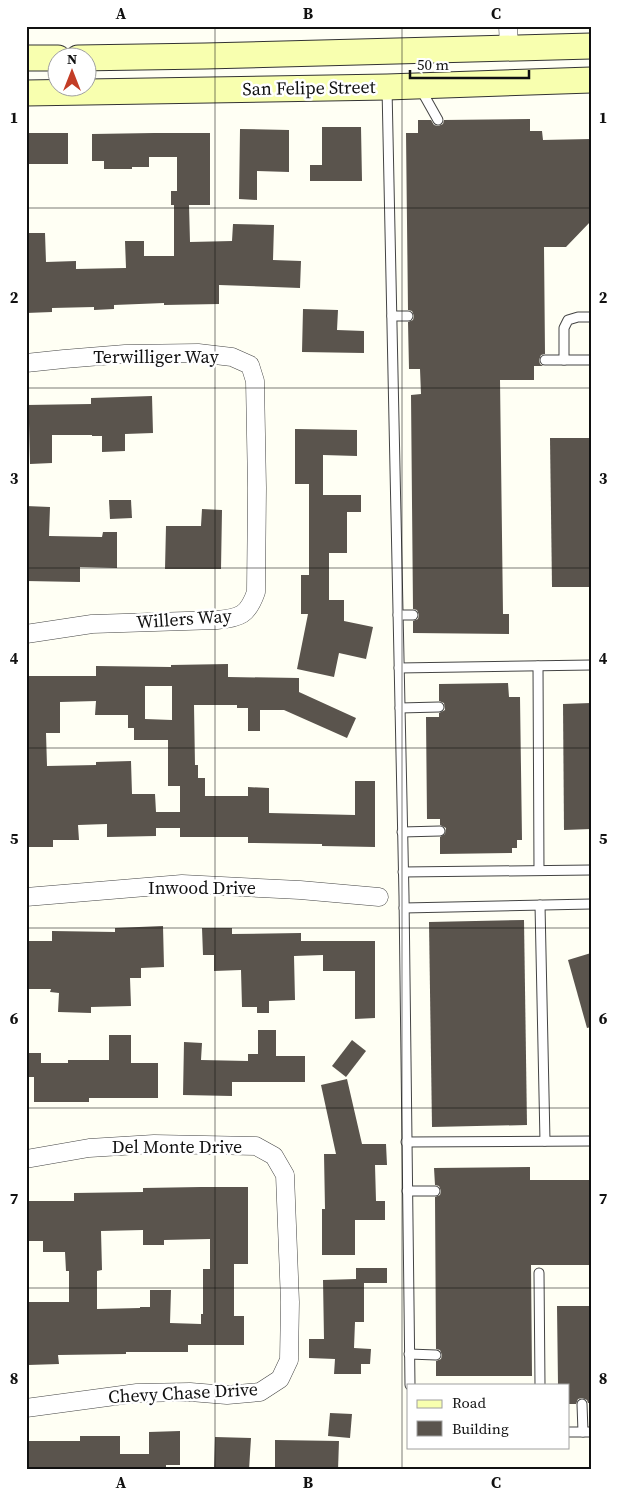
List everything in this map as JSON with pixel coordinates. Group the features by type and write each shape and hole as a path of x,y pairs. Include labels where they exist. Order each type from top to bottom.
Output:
{"main road":[{"name":"San Felipe Street","path":"98,57 385,52 509,37 591,46"},
{"path":"385,52 387,87"},
{"path":"144,56 144,91"},
{"path":"26,58 48,58"},
{"name":"San Felipe Street","path":"26,93 387,87 591,80"}],"street":[{"name":"Terwilliger Way","path":"26,363 64,358 124,354 198,353 232,357 250,365 254,380 257,488"},
{"name":"Willers Way","path":"26,634 92,624 235,618 251,607 256,592 257,488"},
{"name":"Inwood Drive","path":"26,897 182,884 300,890 379,897"},
{"name":"Del Monte Drive","path":"26,1159 90,1148 154,1144 256,1146 274,1156 285,1175 289,1264"},
{"name":"Chevy Chase Drive","path":"26,1408 137,1393 190,1392 227,1395 260,1392 280,1379 289,1360 289,1264"}],"lane":[{"path":"418,86 438,120"},
{"path":"387,87 404,908 410,1384"},
{"path":"392,316 408,316"},
{"path":"564,360 564,328 568,320 578,317 591,317"},
{"path":"545,360 591,360"},
{"path":"398,615 413,615"},
{"path":"399,668 591,665"},
{"path":"538,666 539,870"},
{"path":"400,708 439,707"},
{"path":"402,832 440,831"},
{"path":"403,872 591,870"},
{"path":"404,908 591,904"},
{"path":"540,905 545,1141"},
{"path":"406,1142 591,1141"},
{"path":"407,1191 435,1191"},
{"path":"539,1273 540,1384"},
{"path":"409,1354 436,1355"},
{"path":"570,1432 587,1432 582,1404"}],"building":[{"path":"530,119 530,131 542,131 543,140 591,139 591,221 566,247 544,247 545,354 541,355 539,360 543,366 534,366 534,380 500,380 503,614 509,614 509,634 413,633 413,621 418,619 419,615 417,610 413,609 411,395 421,394 420,369 409,369 408,322 413,320 414,316 412,311 408,310 406,133 418,133 418,120 431,120 434,125 438,126 443,124 444,120"},
{"path":"322,127 361,127 362,181 310,181 310,165 322,165"},
{"path":"240,129 289,130 289,172 257,171 257,200 239,199"},
{"path":"26,133 68,133 68,164 26,164"},
{"path":"210,133 210,205 189,205 190,242 232,241 233,224 274,225 273,260 301,261 300,288 219,285 219,304 164,305 164,303 114,305 114,309 94,310 94,307 52,308 52,312 26,313 28,269 26,269 26,233 45,233 46,262 76,261 76,269 126,268 125,241 144,241 144,256 174,256 174,205 171,205 171,191 177,191 177,157 149,157 149,167 132,167 132,169 104,169 104,161 92,161 92,134"},
{"path":"303,309 338,310 337,330 364,331 364,353 302,352"},
{"path":"152,396 153,433 125,434 125,451 102,452 102,436 52,435 52,463 30,464 29,423 26,423 26,405 91,404 91,398"},
{"path":"295,429 357,430 357,456 323,455 323,495 361,495 361,512 347,512 347,553 329,553 329,600 344,600 344,621 373,627 366,659 339,653 334,677 297,669 308,614 301,614 301,575 309,575 309,484 295,484"},
{"path":"550,438 591,438 591,587 552,587"},
{"path":"109,500 131,500 132,518 110,519"},
{"path":"26,506 50,507 49,536 102,537 103,532 117,532 117,568 80,567 80,582 26,581"},
{"path":"202,509 222,510 221,569 165,569 166,526 201,526"},
{"path":"228,664 228,677 299,678 299,692 356,718 347,738 284,710 260,710 260,731 248,731 248,708 237,708 237,705 194,705 195,765 198,765 198,778 205,778 205,796 248,796 248,787 269,788 269,813 355,815 355,781 375,781 375,847 248,843 248,837 180,837 180,828 156,828 156,836 107,837 107,824 78,825 79,840 53,840 53,847 28,847 26,740 29,740 29,676 96,676 96,666 171,667 171,665","holes":["145,686 172,686 172,720 145,719","96,701 95,715 128,715 128,728 134,728 134,740 168,740 168,786 180,786 180,812 156,812 155,794 132,794 131,761 96,762 96,765 47,766 46,733 60,733 60,702"]},
{"path":"508,683 509,697 520,697 522,840 517,840 517,848 512,848 512,853 440,854 440,837 445,834 446,828 440,825 440,819 427,819 426,717 439,717 439,713 445,710 444,703 439,701 439,684"},
{"path":"591,703 591,829 564,830 563,704"},
{"path":"524,920 527,1125 432,1127 429,922"},
{"path":"163,926 164,967 141,968 141,978 130,978 131,1006 91,1007 91,1013 58,1012 59,993 50,992 51,989 26,989 26,941 52,941 52,931 115,932 115,928"},
{"path":"202,928 232,928 232,934 301,933 301,941 375,941 375,1018 355,1019 355,971 323,971 323,955 294,956 295,1000 269,1001 269,1013 257,1013 257,1007 242,1007 241,970 214,971 214,955 203,955"},
{"path":"591,953 591,1027 587,1028 568,960"},
{"path":"258,1030 276,1030 276,1056 305,1056 305,1082 232,1082 232,1096 183,1095 184,1042 202,1043 201,1060 248,1061 248,1054 258,1054"},
{"path":"109,1035 131,1035 131,1063 158,1063 158,1098 89,1098 89,1102 34,1102 34,1077 26,1077 26,1053 41,1053 41,1063 68,1063 68,1060 109,1060"},
{"path":"352,1040 366,1051 346,1077 332,1066"},
{"path":"347,1079 362,1144 386,1144 387,1165 375,1165 376,1201 385,1201 385,1220 355,1220 355,1255 322,1255 322,1209 325,1209 324,1154 336,1154 321,1085"},
{"path":"530,1167 530,1180 591,1180 591,1265 531,1265 532,1376 436,1376 436,1361 441,1359 442,1355 440,1350 436,1349 435,1197 440,1195 441,1191 439,1186 435,1185 434,1168"},
{"path":"248,1187 248,1264 234,1264 234,1316 244,1316 244,1345 188,1345 188,1352 58,1355 59,1364 28,1365 28,1350 26,1350 26,1302 69,1302 69,1271 66,1271 65,1252 43,1252 43,1241 26,1241 26,1201 74,1201 74,1193 143,1192 143,1188","holes":["143,1230 143,1245 164,1245 164,1240 210,1239 210,1269 203,1269 203,1314 201,1314 201,1324 170,1323 171,1290 150,1290 150,1307 97,1309 97,1271 102,1270 101,1231"]},
{"path":"356,1268 387,1268 387,1283 364,1283 364,1322 355,1322 354,1348 371,1349 370,1364 361,1364 361,1374 334,1374 335,1359 309,1358 309,1339 324,1339 323,1280 356,1279"},
{"path":"557,1306 591,1306 591,1403 582,1398 578,1399 576,1404 570,1404 570,1384 558,1384"},
{"path":"330,1413 352,1414 350,1438 328,1436"},
{"path":"180,1431 180,1465 166,1465 166,1470 26,1470 26,1441 80,1441 80,1436 120,1436 120,1454 149,1454 149,1432"},
{"path":"215,1437 251,1438 249,1470 214,1470"},
{"path":"275,1440 339,1441 338,1470 275,1470"}]}
